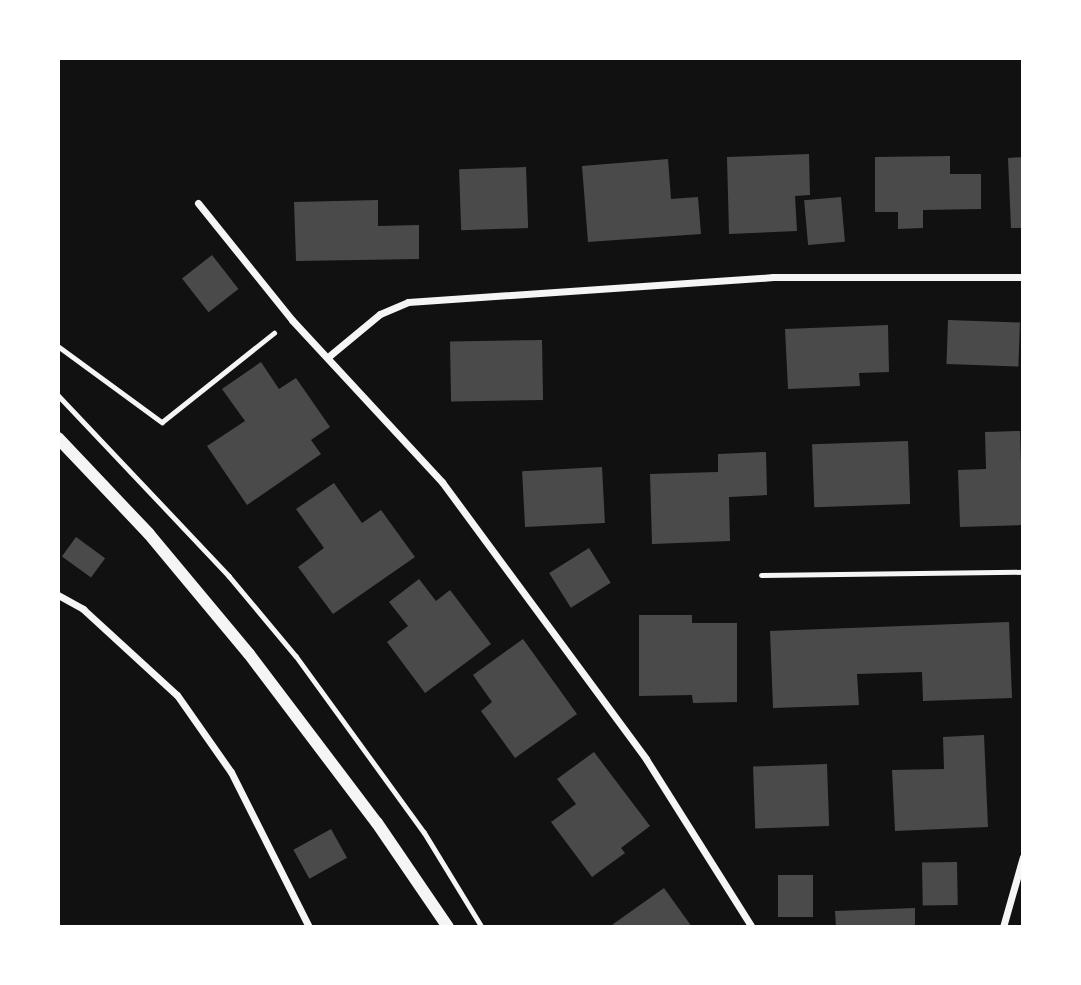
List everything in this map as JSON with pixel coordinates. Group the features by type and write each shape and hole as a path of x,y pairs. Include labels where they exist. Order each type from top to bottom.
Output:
{"street":[{"path":"198,203 292,320 442,482 543,615 646,759 752,927"},
{"path":"328,357 380,314 408,302 773,277 1023,277"},
{"path":"58,438 149,534 257,664 377,823 449,927"},
{"path":"58,595 83,609 177,695 231,772 309,927"},
{"path":"1003,927 1023,857"}],"lane":[{"path":"761,575 1023,572"}],"path":[{"path":"58,346 162,422 292,320"}],"building":[{"path":"809,154 810,195 795,196 797,231 729,234 727,157"},
{"path":"950,156 950,174 981,174 981,209 923,210 923,228 898,229 898,212 875,212 875,157"},
{"path":"1023,157 1023,228 1011,228 1008,158"},
{"path":"668,159 671,199 698,197 701,234 588,242 582,166"},
{"path":"526,167 528,228 461,230 459,169"},
{"path":"841,197 845,242 808,245 804,200"},
{"path":"378,200 378,226 419,225 419,259 296,261 294,202"},
{"path":"212,255 238,289 209,312 182,278"},
{"path":"948,320 1020,323 1018,366 946,364"},
{"path":"888,325 889,372 859,373 860,386 788,389 785,329"},
{"path":"542,340 543,400 451,402 450,342"},
{"path":"261,362 279,389 296,378 330,427 311,440 321,454 247,505 207,446 245,421 222,389"},
{"path":"1020,431 1023,525 960,527 958,470 986,469 985,432"},
{"path":"908,441 910,504 814,507 812,444"},
{"path":"766,452 767,495 729,497 730,541 652,544 650,474 718,472 718,454"},
{"path":"602,467 605,523 525,527 522,471"},
{"path":"334,483 362,523 381,510 415,557 333,614 298,567 324,548 296,509"},
{"path":"76,537 105,558 91,578 62,556"},
{"path":"589,548 611,583 571,608 549,573"},
{"path":"419,579 436,601 450,590 491,644 425,693 387,642 408,626 389,602"},
{"path":"639,615 692,615 692,623 737,623 737,702 693,703 692,695 639,696"},
{"path":"1009,622 1012,698 923,701 922,672 857,674 859,705 773,708 770,631"},
{"path":"523,639 577,714 515,758 481,711 492,702 473,675"},
{"path":"984,735 988,827 895,831 892,770 944,769 943,737"},
{"path":"594,752 650,826 621,848 625,853 592,877 551,822 576,804 557,779"},
{"path":"827,764 829,826 755,829 753,767"},
{"path":"331,829 347,858 309,879 293,850"},
{"path":"957,862 958,905 923,906 922,863"},
{"path":"778,875 813,875 813,917 778,917"},
{"path":"664,888 692,927 609,927"},
{"path":"915,908 915,927 836,927 835,911"}]}
